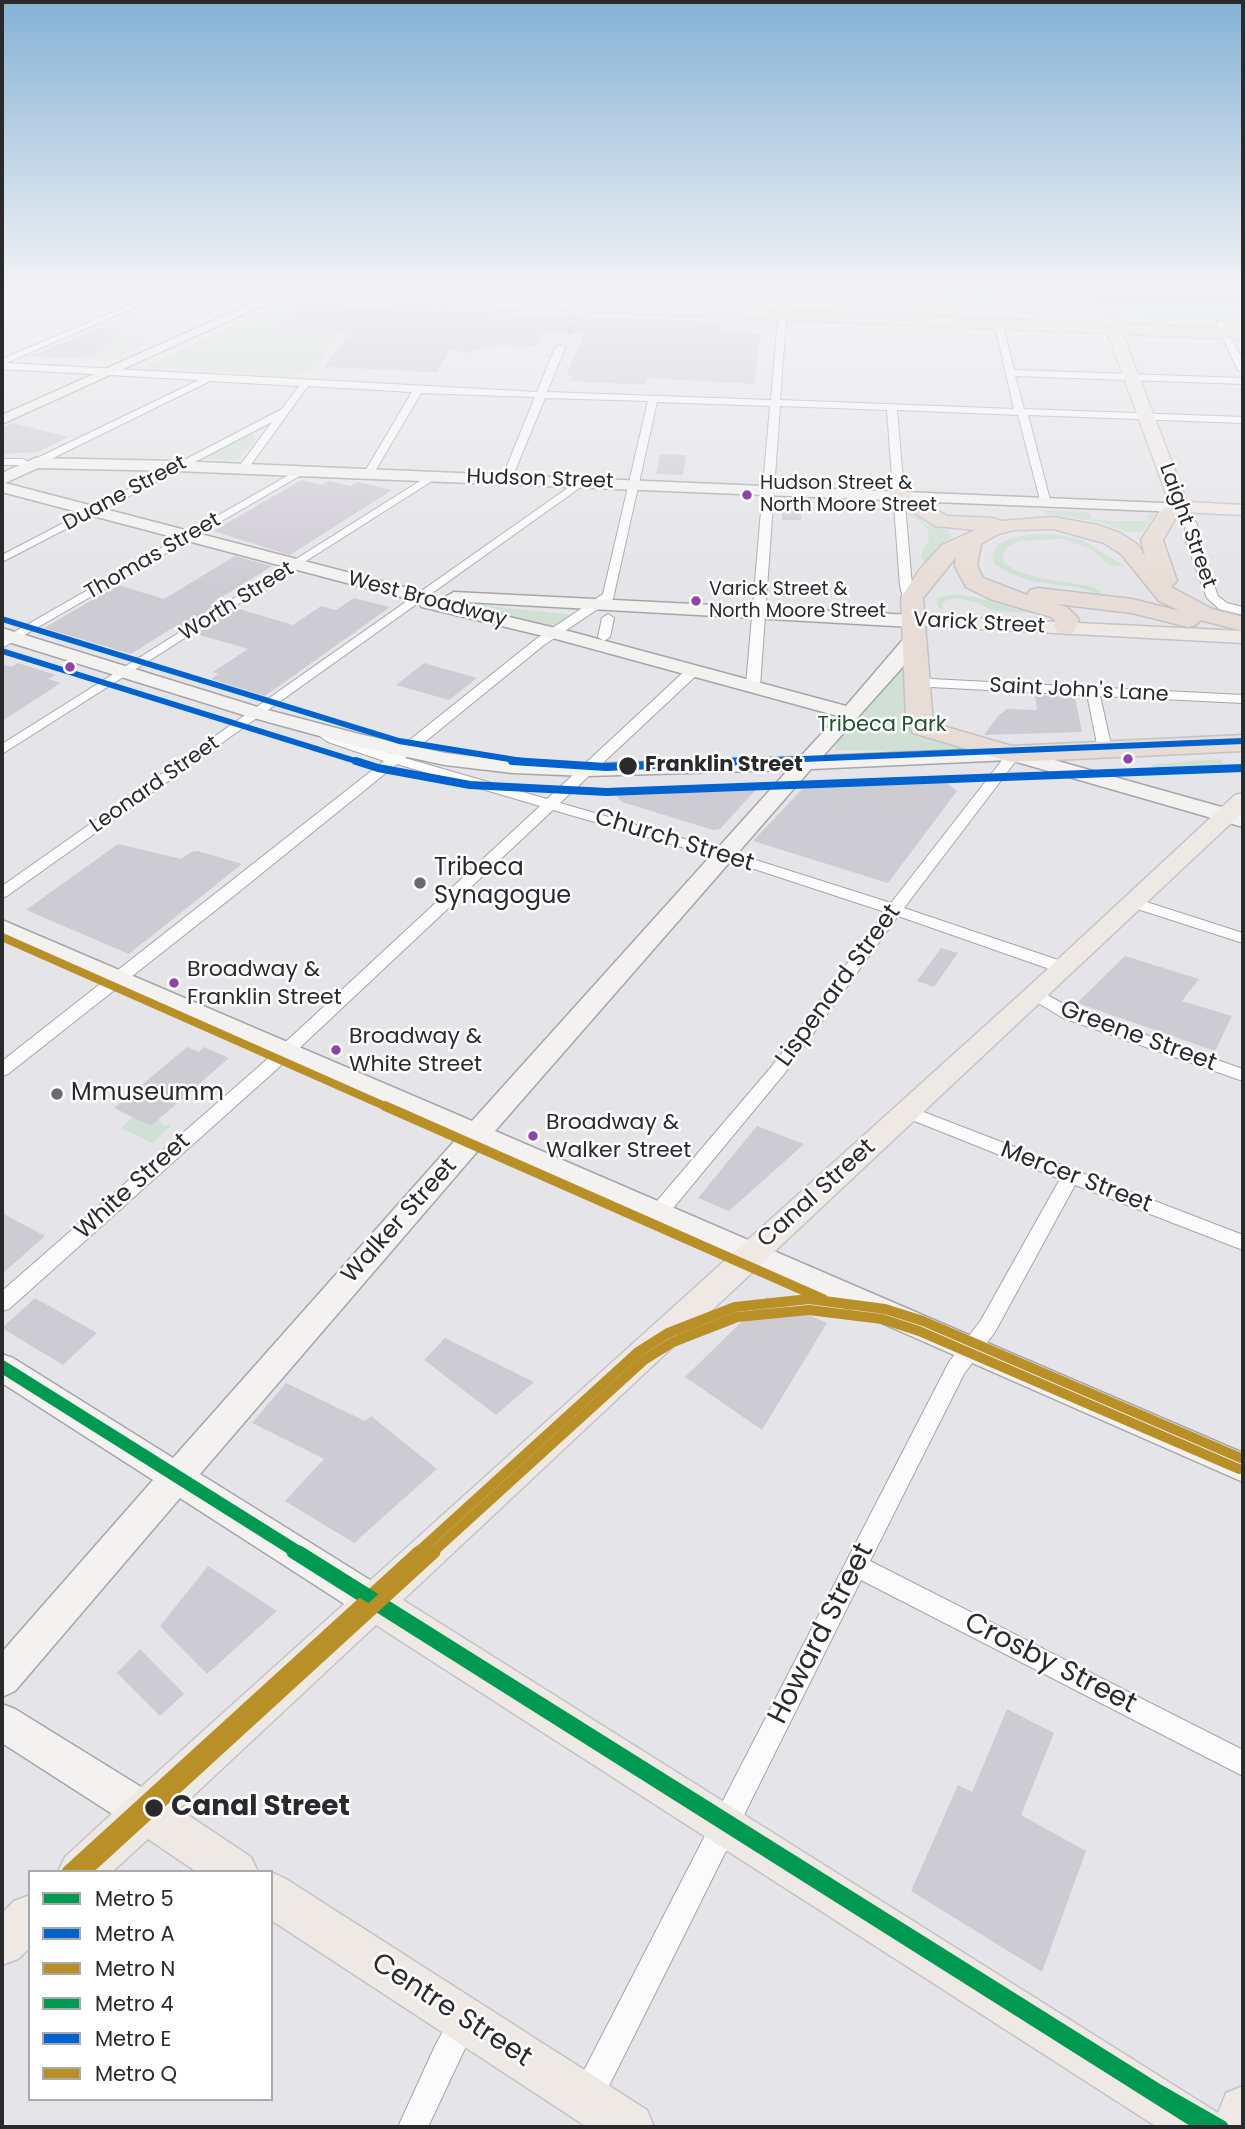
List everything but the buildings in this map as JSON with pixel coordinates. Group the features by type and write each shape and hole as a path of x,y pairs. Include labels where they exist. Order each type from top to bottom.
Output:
{"highway":[{"path":"899,494 932,517 947,523 1031,523 1083,528 1119,541 1134,553 1161,590 1194,610 1236,626"},
{"path":"1179,505 1160,524 1152,544 1166,581 1194,610"},
{"path":"1031,523 1002,526 972,545 956,546 917,588 912,622 919,723 922,729 1011,754 1243,743"},
{"path":"972,545 971,565 981,575 1017,591 1144,608 1188,620 1236,626"},
{"path":"972,545 968,574 978,586 1059,611 1067,619 1066,627"}],"main road":[{"path":"2,420 71,389"},
{"name":"Laight Street","path":"1137,389 1179,505"},
{"path":"2,479 29,463"},
{"name":"Hudson Street","path":"29,463 304,470 1045,500 1062,503 1243,504"},
{"name":"West Broadway","path":"2,487 421,597 428,603 552,633 851,713"},
{"name":"Hudson Street","path":"1179,505 1243,510"},
{"name":"Varick Street","path":"421,597 602,611 759,613 1066,627 1236,626"},
{"name":"Walker Street","path":"2,1679 175,1477 851,713 912,622"},
{"name":"Laight Street","path":"1236,626 1243,656"},
{"path":"6,639 125,672 400,756 587,770 944,760 1011,754 1238,812"},
{"name":"Canal Street","path":"82,1870 1134,903 1238,812"},
{"path":"2,928 1243,1468"},
{"path":"2,1367 1200,2127"},
{"path":"2,1721 233,1870"},
{"name":"Centre Street","path":"273,1895 630,2127"},
{"path":"2,1943 28,1919"},
{"path":"1239,2127 1243,2110"}],"street":[{"path":"29,463 187,389"},
{"name":"Duane Street","path":"243,468 301,389"},
{"path":"406,389 1243,420"},
{"path":"507,478 542,389"},
{"path":"753,686 777,389"},
{"path":"1015,389 1045,500"},
{"path":"369,473 418,390"},
{"path":"604,637 602,611 611,592 653,399"},
{"path":"892,407 906,586 912,622"},
{"name":"Duane Street","path":"2,559 285,411"},
{"name":"Hudson Street","path":"2,462 29,463"},
{"name":"Thomas Street","path":"6,639 304,470"},
{"name":"Worth Street","path":"2,750 435,476"},
{"name":"Leonard Street","path":"2,893 583,482"},
{"name":"Laight Street","path":"1179,505 1191,524 1192,542 1213,598 1236,626"},
{"path":"2,1070 120,979 552,633 602,611"},
{"name":"Varick Street","path":"1236,626 1243,611"},
{"name":"White Street","path":"2,1303 286,1051 694,670"},
{"name":"Saint John's Lane","path":"916,679 931,683 1243,699"},
{"path":"1086,691 1094,698 1105,749"},
{"name":"Lispenard Street","path":"658,1213 778,1070 894,910 1010,759 1011,754"},
{"name":"Church Street","path":"400,756 723,855 1064,968"},
{"path":"1134,903 1243,938"},
{"name":"Greene Street","path":"1036,994 1069,1014 1243,1075"},
{"name":"Mercer Street","path":"908,1112 1243,1243"},
{"name":"Howard Street","path":"586,2099 956,1368 988,1326 1070,1177"},
{"name":"Crosby Street","path":"856,1566 1243,1763"},
{"path":"413,2127 444,2056 464,2021"}],"green space":[{"path":"251,434 256,438 238,461 199,459"},
{"path":"907,509 911,509 928,525 949,530 952,537 935,549 937,551 926,562 922,560 922,552 929,539 928,530 908,515"},
{"path":"1040,510 1088,512 1093,519 1111,521 1146,521 1149,519 1147,514 1159,514 1154,515 1143,532 1126,532 1100,522 1045,514"},
{"path":"1055,534 1083,540 1126,567 1109,565 1089,548 1062,539 1020,541 1009,546 1003,554 1004,563 1015,570 1040,578 1090,586 1099,590 1101,595 1080,588 1030,581 995,564 992,554 999,544 1011,538"},
{"path":"955,594 1033,613 993,611 978,603 956,598 945,601 942,604 944,609 938,608 937,598"},
{"path":"433,602 570,615 558,625 551,626"},
{"name":"Tribeca Park","path":"901,668 904,671 909,729 923,737 963,749 836,750 835,745"},
{"path":"1221,759 1226,768 1149,771 1154,764"},
{"path":"133,1117 151,1126 159,1119 162,1125 172,1125 152,1143 121,1128"}],"metro line":[{"name":"A","path":"2,619 399,741 516,762 606,767 1243,741"},
{"name":"E","path":"2,651 378,768 470,785 607,792 1243,768"},
{"name":"N","path":"2,937 823,1299"},
{"name":"N","path":"70,1870 638,1352 668,1333 701,1318 735,1307 809,1299 885,1309 923,1321 1243,1459"},
{"name":"Q","path":"86,1870 644,1360 673,1342 705,1328 737,1317 809,1310 882,1319 919,1331 1239,1469"},
{"name":"4","path":"2,1365 1159,2091 1222,2127"},
{"name":"5","path":"2,1368 1204,2127"}],"place":[{"name":"Hudson Street & North Moore Street","path":"747,495"},
{"name":"Varick Street & North Moore Street","path":"696,601"},
{"name":"Franklin Street","path":"628,766"},
{"name":"Tribeca Synagogue","path":"420,883"},
{"name":"Broadway & Franklin Street","path":"174,983"},
{"name":"Broadway & White Street","path":"336,1050"},
{"name":"Mmuseumm","path":"57,1094"},
{"name":"Broadway & Walker Street","path":"533,1136"},
{"name":"Canal Street","path":"154,1808"}]}
